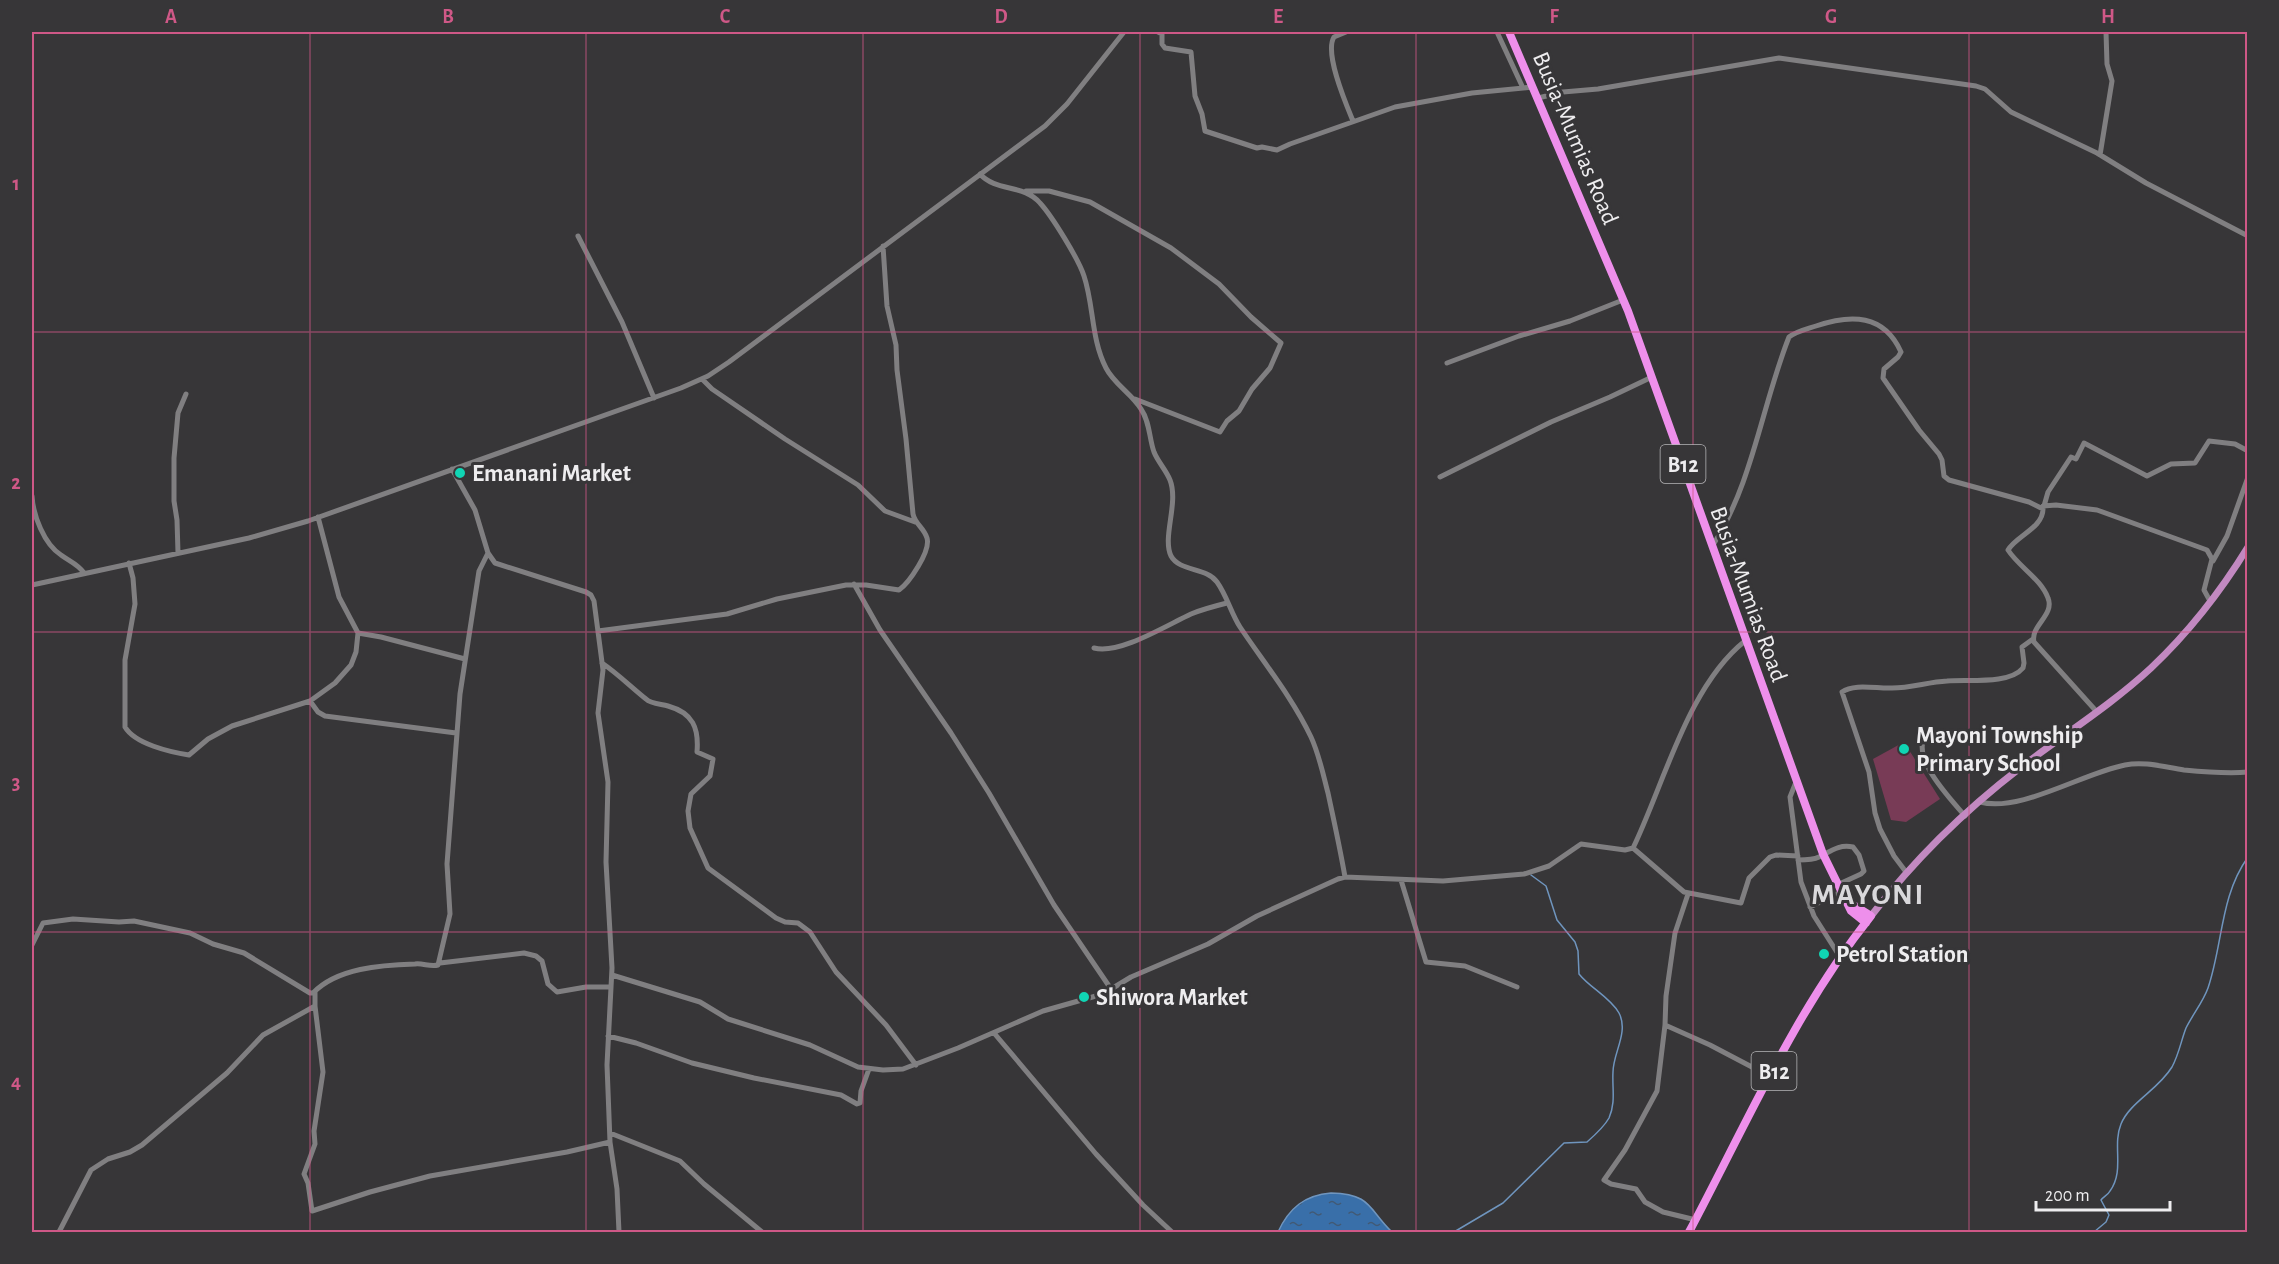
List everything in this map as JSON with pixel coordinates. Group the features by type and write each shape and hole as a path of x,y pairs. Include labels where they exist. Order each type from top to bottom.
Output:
{"highway":[{"name":"Busia-Mumias Road","path":"1509,32 1623,300 1823,854 1854,915 1854,938"},
{"name":"Busia-Mumias Road","path":"1847,901 1869,920"},
{"name":"Busia-Mumias Road","path":"1854,915 1869,920"},
{"name":"B12","path":"1689,1233 1811,1003 1840,957 1869,920"}],"main road":[{"path":"1869,920 1906,872 1980,802 2151,668 2210,602 2247,547"}],"street":[{"path":"32,585 249,538 318,517 702,379 729,362 1056,116 1124,32"},
{"path":"1158,32 1162,34 1162,44 1165,48 1191,52 1195,96 1207,133 1248,147 1277,150 1400,106 1472,93 1533,87"},
{"path":"1346,32 1334,37 1330,45 1338,80 1353,122"},
{"path":"1497,32 1523,88"},
{"path":"2100,155 2112,81 2107,64 2106,32"},
{"path":"1538,98 1767,58 1787,58 1979,86 2011,112 2100,155 2149,185 2247,236"},
{"path":"980,174 990,182 1024,191 1049,191 1090,202 1171,248 1219,284 1251,317 1281,343 1270,368 1252,389 1239,411 1230,417 1220,432 1132,398"},
{"path":"1024,191 1034,197 1046,210 1082,270 1087,286 1093,329 1106,368 1145,415 1155,454 1168,475 1172,488 1169,540 1171,555 1180,564 1214,578 1240,627 1293,703 1314,745 1341,844 1345,877"},
{"path":"578,236 622,322 654,398"},
{"path":"598,632 727,614 777,599 854,584 898,590 914,572 927,548 926,536 915,522 896,345 887,306 883,246"},
{"path":"1447,363 1623,300"},
{"path":"1712,547 1729,519 1742,485 1789,338 1800,331 1837,320 1854,319 1874,322 1882,327 1896,343 1900,354 1884,369 1883,376 1919,430 1939,454 1942,460 1942,474 1946,478 2042,506 2068,506 2103,511 2203,548 2209,553 2211,563"},
{"path":"1440,477 1558,418 1652,377"},
{"path":"702,379 712,389 785,439 858,485 885,511 915,522"},
{"path":"178,553 174,501 174,458 178,413 186,394"},
{"path":"1906,872 1889,848 1877,819 1869,772 1842,692 1852,688 1905,688 1949,680 1964,682 2011,676 2023,668 2022,647 2033,639 2048,610 2049,600 2008,550 2039,521 2048,492 2072,457 2076,459 2084,443 2147,476 2171,464 2195,463 2209,441 2235,444 2247,451"},
{"path":"452,469 475,510 492,560 498,565 591,595 594,601 602,663 597,708 608,782 606,862 612,975 608,1035 610,1142 617,1189 619,1233"},
{"path":"2210,602 2205,595 2204,587 2211,563 2227,536 2247,477"},
{"path":"32,495 35,518 56,552 78,565 84,573"},
{"path":"129,563 135,604 125,660 124,727 131,735 155,746 189,754 208,739 232,726 310,701 332,686 348,669 356,652 358,633 339,597 318,517"},
{"path":"32,527 35,518"},
{"path":"440,963 451,910 447,864 456,733 479,571 488,553"},
{"path":"854,584 880,630 989,793 1054,905 1111,989"},
{"path":"1094,648 1104,650 1124,644 1193,614 1227,603"},
{"path":"358,633 465,659"},
{"path":"2033,639 2041,651 2097,712"},
{"path":"1633,848 1690,716 1726,660 1745,641"},
{"path":"602,663 646,699 674,708 688,718 697,728 697,752 714,759 708,779 692,792 688,811 690,828 707,866 770,914 783,922 798,922 810,932 836,972 886,1025 916,1065"},
{"path":"310,701 318,712 325,716 456,733"},
{"path":"1927,733 1923,744 1926,766 1965,816"},
{"path":"1980,802 1996,805 2019,800 2113,768 2136,763 2214,773 2247,772"},
{"path":"1796,782 1790,797 1801,882 1810,907 1840,957"},
{"path":"612,975 700,1002 728,1019 799,1041 851,1065 869,1069 894,1070 916,1065 1043,1011 1097,996 1143,971 1221,938 1257,915 1345,877 1458,880 1534,872 1556,863 1581,844 1625,850 1633,848"},
{"path":"1633,848 1678,889 1688,894 1741,903 1749,879 1770,856 1815,858 1834,848 1853,847 1864,867 1863,873 1810,907"},
{"path":"1401,880 1426,962 1465,966 1517,987"},
{"path":"1688,894 1675,933 1666,996 1657,1091 1625,1150 1604,1180 1611,1184 1636,1189 1643,1201 1663,1212 1695,1220"},
{"path":"32,945 43,923 76,919 143,922 190,933 213,944 237,950 310,993 315,992 329,980 355,971 409,964 435,966 440,963 527,954 542,961 548,984 557,992 585,987 611,987"},
{"path":"315,992 323,1066 314,1131 315,1143 304,1174 312,1211 430,1176 567,1152 610,1142"},
{"path":"59,1233 93,1168 108,1159 138,1148 224,1076 263,1035 315,1006"},
{"path":"1665,1025 1710,1045 1770,1077"},
{"path":"994,1033 1096,1154 1172,1233"},
{"path":"608,1035 692,1063 841,1095 858,1105 869,1069"},
{"path":"610,1133 682,1162 704,1184 762,1233"}],"shaded area":[{"path":"1904,742 1940,799 1906,822 1891,820 1873,759"}],"water":[{"path":"1331,1193 1354,1196 1362,1200 1392,1232 1278,1232 1287,1216 1299,1204 1313,1197"}],"waterway":[{"path":"2094,1232 2106,1222 2109,1215 2101,1200 2109,1192 2117,1175 2121,1124 2131,1109 2159,1083 2172,1067 2186,1028 2208,988 2227,904 2239,872 2248,857"},
{"path":"1454,1232 1503,1203 1564,1143 1587,1142 1607,1121 1612,1106 1614,1065 1622,1020 1615,1007 1579,974 1578,951 1575,942 1557,920 1546,886 1531,875"}],"place":[{"name":"Emanani Market","path":"460,473"},
{"name":"Mayoni Township Primary School","path":"1904,749"},
{"name":"Petrol Station","path":"1824,954"},
{"name":"Shiwora Market","path":"1084,997"}],"district":[{"name":"MAYONI","path":"1868,894"}]}
